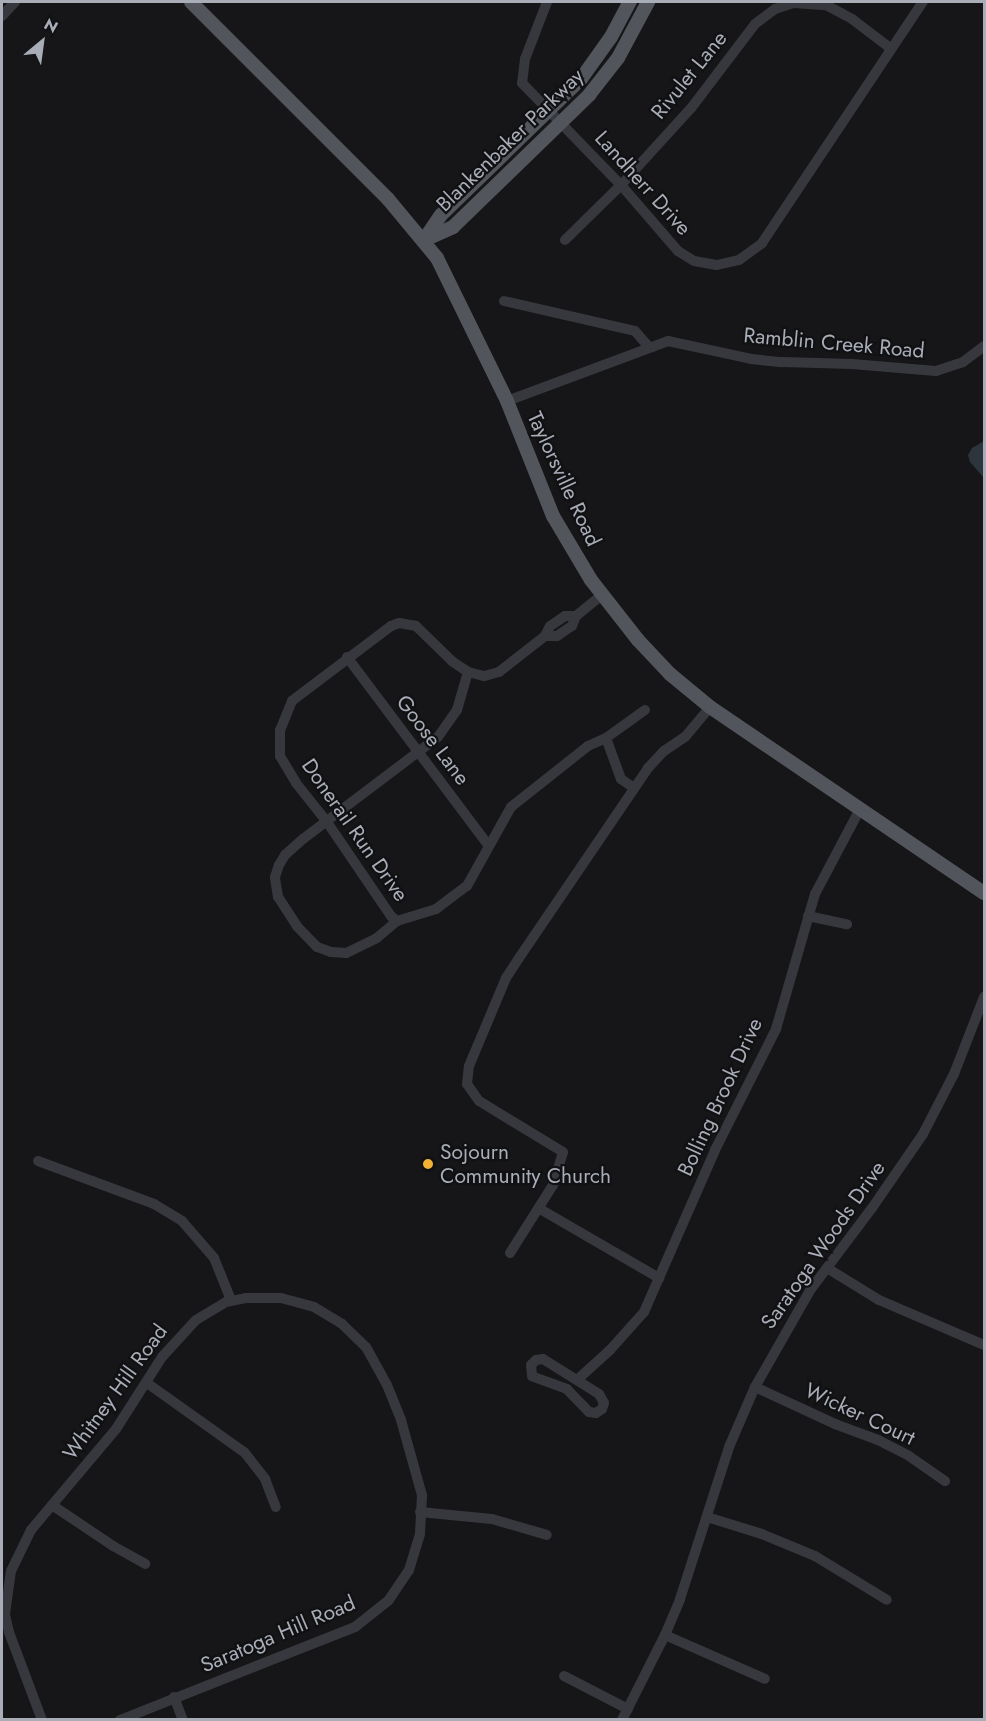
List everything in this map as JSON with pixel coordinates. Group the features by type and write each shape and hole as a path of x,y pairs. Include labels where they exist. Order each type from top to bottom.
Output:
{"main road":[{"name":"Taylorsville Road","path":"190,2 381,192 437,258 507,401 553,516 576,557 602,595 658,660 710,707 984,893"},
{"name":"Blankenbaker Parkway","path":"424,240 441,215 568,93 611,37 630,2"},
{"name":"Blankenbaker Parkway","path":"424,240 453,227 589,94 618,58 648,2"}],"street":[{"path":"2,16 15,2"},
{"name":"Landherr Drive","path":"547,2 525,59 522,83 621,185 683,255 707,264 727,264 740,260 762,243 922,2"},
{"name":"Rivulet Lane","path":"565,240 621,185 692,107 755,24 775,9 794,3 826,5 852,19 890,48"},
{"path":"504,301 635,331 649,347"},
{"name":"Ramblin Creek Road","path":"507,401 668,341 751,359 936,371 963,362 984,346"},
{"path":"397,921 377,938 345,952 331,952 317,947 297,926 278,897 275,877 279,865 285,855 432,743 457,710 468,672 484,675 499,672 545,636 550,626 565,616 576,616 602,595"},
{"name":"Donerail Run Drive","path":"468,672 453,662 424,631 406,624 384,629 292,701 280,730 280,756 296,783 327,822 397,921 436,909 467,886 511,807 588,746 606,738 645,710"},
{"name":"Goose Lane","path":"347,657 489,846"},
{"path":"510,1253 540,1209 559,1173 563,1152 479,1101 467,1084 469,1066 506,978 648,768 664,751 685,737 710,707"},
{"path":"606,738 621,779 634,788"},
{"name":"Bolling Brook Drive","path":"577,1380 610,1350 644,1312 715,1150 776,1029 815,894 860,809"},
{"path":"808,916 847,924"},
{"name":"Saratoga Woods Drive","path":"625,1714 665,1635 729,1447 755,1387 786,1329 923,1134 954,1074 984,997"},
{"path":"38,1161 154,1204 182,1221 214,1258 231,1300"},
{"path":"540,1209 659,1278"},
{"path":"827,1268 879,1300 984,1345"},
{"name":"Saratoga Hill Road","path":"120,1719 355,1628 378,1612 400,1586 409,1570 420,1534 422,1495 401,1420 375,1361 354,1334 329,1315 298,1301 263,1296 231,1300"},
{"name":"Whitney Hill Road","path":"42,1719 9,1635 5,1614 16,1556 31,1530 116,1430 162,1357 183,1331 211,1310 231,1300"},
{"path":"543,1359 577,1380 601,1396 604,1402 599,1411 589,1412 567,1389 532,1377 531,1365 536,1360 543,1359"},
{"path":"147,1383 244,1453 265,1479 276,1507"},
{"name":"Wicker Court","path":"755,1387 835,1424 878,1440 909,1456 945,1481"},
{"path":"52,1505 113,1546 145,1564"},
{"path":"420,1512 492,1519 547,1535"},
{"path":"707,1517 762,1534 815,1556 887,1600"},
{"path":"665,1635 765,1679"},
{"path":"564,1676 625,1714"},
{"path":"174,1697 183,1719"}],"shaded area":[{"path":"984,441 984,478 970,462 968,455 972,448"}],"place":[{"name":"Sojourn Community Church","path":"428,1164"}]}
